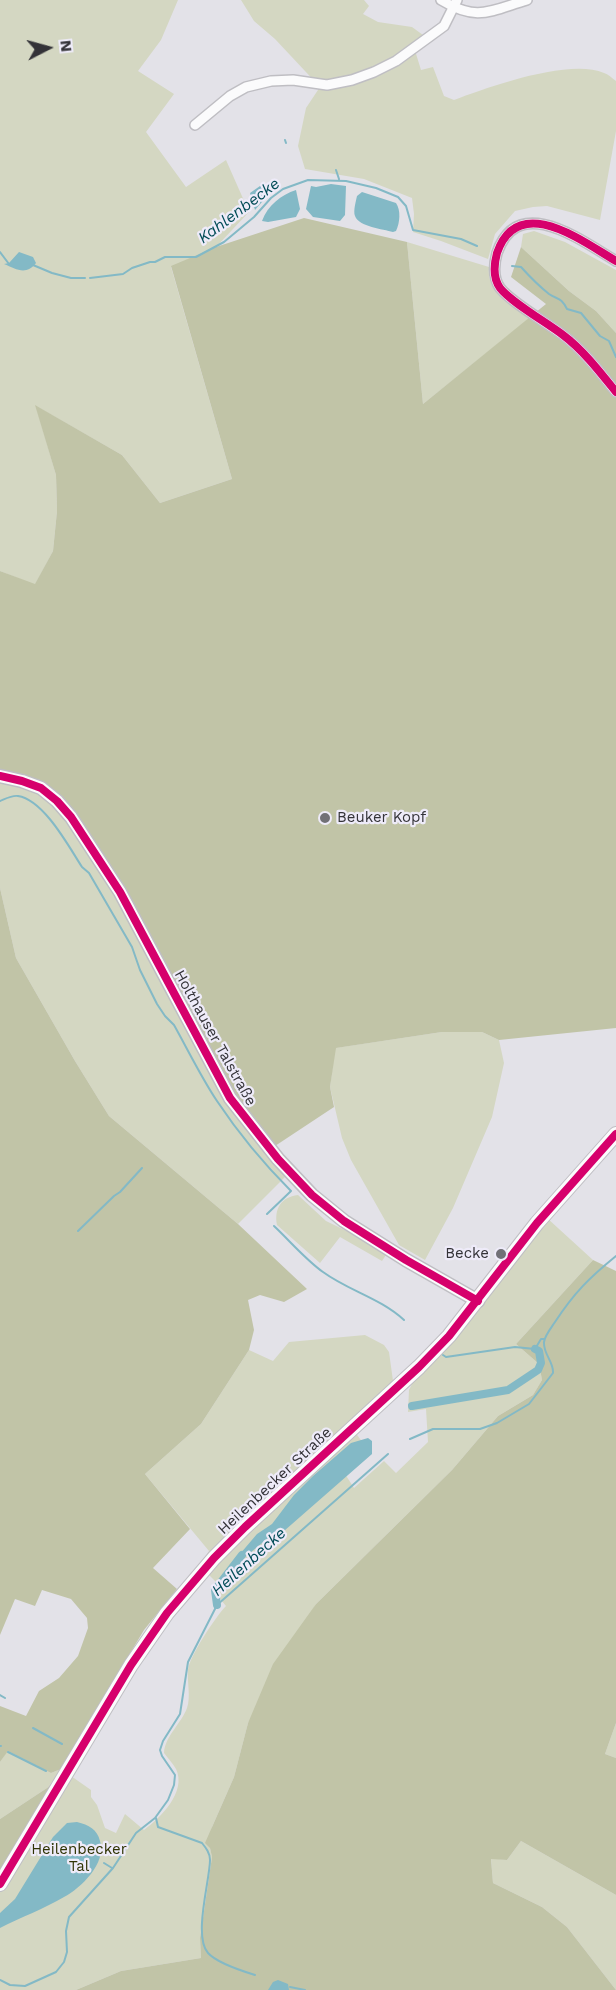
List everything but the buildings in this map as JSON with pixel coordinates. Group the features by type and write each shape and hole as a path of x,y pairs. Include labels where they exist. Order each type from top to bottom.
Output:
{"main road":[{"name":"Heilenbecker Straße","path":"0,1884 131,1665 185,1591 244,1527 435,1352 478,1301 537,1223 616,1134"}],"street":[{"path":"441,0 456,4 466,13 476,14 527,0"},
{"path":"195,125 230,96 246,87 270,81 293,80 327,85 352,80 374,72 396,61 437,32 444,26 456,4"},
{"path":"616,261 564,231 547,224 530,222 517,226 506,236 496,255 495,265 495,277 499,287 510,298 566,337 616,392"},
{"name":"Holthauser Talstraße","path":"0,776 41,788 67,812 120,892 230,1098 285,1167 312,1195 344,1221 478,1301"}],"green space":[{"path":"0,0 178,0 161,40 138,71 174,94 146,132 186,187 226,160 249,212 216,247 171,267 232,479 160,503 122,455 36,406 56,475 57,511 53,551 35,585 0,571"},
{"path":"241,0 364,0 369,6 363,14 378,22 412,27 423,35 413,44 421,70 433,67 444,96 454,100 487,88 550,72 589,69 607,74 616,81 616,131 600,220 547,206 515,211 495,234 488,259 413,232 412,198 364,179 305,169 298,146 306,108 320,87 275,39 254,21"},
{"path":"304,218 407,242 423,404 546,304 511,277 521,247 569,291 596,311 616,333 616,1028 499,1040 482,1032 442,1032 336,1048 330,1087 334,1107 275,1146 243,1108 214,1063 123,885 75,812 60,795 40,780 0,770 0,571 35,584 53,551 57,511 56,475 35,405 122,455 160,503 232,479 171,266 216,247"},
{"path":"534,231 565,242 616,270 616,333 596,311 569,291 521,247 523,234"},
{"path":"407,242 489,267 491,284 501,298 530,318 423,404"},
{"path":"0,780 38,792 59,808 106,877 288,1174 238,1224 109,1116 16,958 0,888"},
{"path":"0,888 16,958 109,1116 238,1224 307,1289 284,1302 260,1295 248,1300 254,1330 249,1350 201,1424 145,1474 190,1529 153,1568 177,1589 144,1630 61,1769 51,1773 8,1751 0,1762 0,1706 26,1716 39,1691 59,1678 78,1656 88,1628 87,1618 71,1599 42,1590 35,1606 15,1599 0,1635"},
{"path":"442,1032 482,1032 499,1040 504,1063 492,1117 453,1208 425,1260 399,1245 351,1160 342,1138 330,1087 335,1048"},
{"path":"298,1195 326,1221 357,1236 386,1255 382,1261 340,1237 320,1263 277,1225 276,1219 280,1205 287,1198"},
{"name":"Heilenbecker Tal","path":"547,1218 593,1260 516,1344 539,1364 542,1380 533,1395 498,1416 452,1470 316,1604 248,1723 234,1777 212,1827 210,1848 212,1857 200,1938 201,1958 121,1971 76,1990 0,1990 0,1878 54,1780 47,1788 0,1819 0,1762 8,1750 51,1773 61,1769 91,1790 91,1797 97,1805 105,1828 116,1833 125,1814 144,1830 170,1804 178,1787 176,1769 164,1753 165,1747 187,1708 188,1670 193,1656 226,1606 217,1595 219,1585 200,1566 209,1551 145,1474 201,1424 249,1350 273,1361 289,1342 365,1335 384,1345 389,1352 393,1381 349,1424 369,1451 345,1474 354,1488 384,1461 396,1473 428,1442 426,1409 408,1412 409,1390 413,1382"},
{"path":"593,1260 616,1271 616,1723 605,1754 616,1758 616,1895 521,1841 507,1860 491,1859 493,1883 542,1907 567,1927 616,1990 76,1990 121,1971 201,1958 200,1938 212,1857 210,1848 205,1843 234,1777 248,1723 273,1664 316,1604 452,1470 498,1416 533,1395 542,1380 539,1364 516,1344"},
{"path":"616,1723 616,1758 605,1754"},
{"path":"57,1778 0,1878 0,1819 47,1788"},
{"path":"521,1841 616,1895 616,1990 567,1927 542,1907 493,1883 491,1858 507,1860"}],"water":[{"path":"331,184 346,186 345,215 340,221 313,217 306,209 311,186"},
{"path":"260,186 267,187 268,195 255,210 250,193"},
{"path":"296,190 300,209 296,217 262,221 276,201"},
{"path":"362,192 396,203 399,217 396,231 372,227 357,220 354,214 355,206 357,196"},
{"path":"19,252 33,257 36,263 25,270 4,264 9,263"},
{"path":"368,1438 372,1441 372,1454 284,1531 267,1539 245,1557 240,1554 257,1534 272,1524 294,1495 313,1476 351,1443"},
{"path":"77,1822 92,1828 100,1841 100,1858 91,1874 78,1888 64,1897 0,1928 0,1913 15,1899 53,1837 67,1823"},
{"path":"278,1980 288,1984 289,1990 268,1990 273,1982"}],"waterway":[{"path":"336,170 339,179"},
{"name":"Kahlenbecke","path":"90,278 123,274 132,268 165,257 196,257 224,242 283,189 308,180 346,181 376,188 398,197 406,206 413,230 461,239 477,246"},
{"name":"Kahlenbecke","path":"0,252 9,264"},
{"name":"Kahlenbecke","path":"33,265 71,278 85,278"},
{"name":"Kahlenbecke","path":"512,266 521,267 545,291 561,301 567,309 581,313 600,336 609,341 616,357"},
{"path":"0,801 18,796 28,799 37,806 55,825 82,867 89,873 132,947 140,970 157,1004 174,1025 211,1092 252,1148 291,1191 267,1214"},
{"path":"78,1231 142,1168"},
{"path":"274,1226 323,1272 385,1306 404,1320"},
{"name":"Heilenbecke","path":"410,1439 433,1429 480,1429 497,1423 529,1404 553,1373 544,1346 547,1334 576,1294 616,1256"},
{"path":"443,1355 446,1357 515,1347 535,1349 541,1339 544,1339"},
{"path":"412,1406 508,1390 538,1370 541,1363 539,1351 535,1349"},
{"name":"Heilenbecke","path":"0,1980 10,1985 25,1986 56,1972 64,1962 67,1952 66,1931 69,1917 113,1868 136,1833 155,1818 168,1800 175,1775 160,1750 180,1714 188,1662 217,1605 388,1454"},
{"path":"217,1605 215,1590 242,1555"},
{"path":"0,1695 5,1698"},
{"path":"33,1728 62,1744"},
{"path":"8,1752 46,1771"},
{"path":"156,1818 158,1827 202,1843 209,1853 202,1921 204,1945 208,1953 223,1963 255,1975"},
{"path":"104,1863 112,1868"},
{"path":"290,1987 305,1990"}],"cycle path":[{"path":"616,261 569,234 535,223 520,226 507,235 497,253 495,262 496,280 505,294 577,347 616,392"},
{"path":"0,776 41,788 71,817 120,892 230,1098 278,1159 312,1195 344,1221 478,1301"},
{"path":"0,1884 131,1665 167,1613 214,1558 245,1527 419,1367 449,1336 537,1223 616,1134"}],"place":[{"name":"Beuker Kopf","path":"325,818"},
{"name":"Becke","path":"501,1254"}]}
